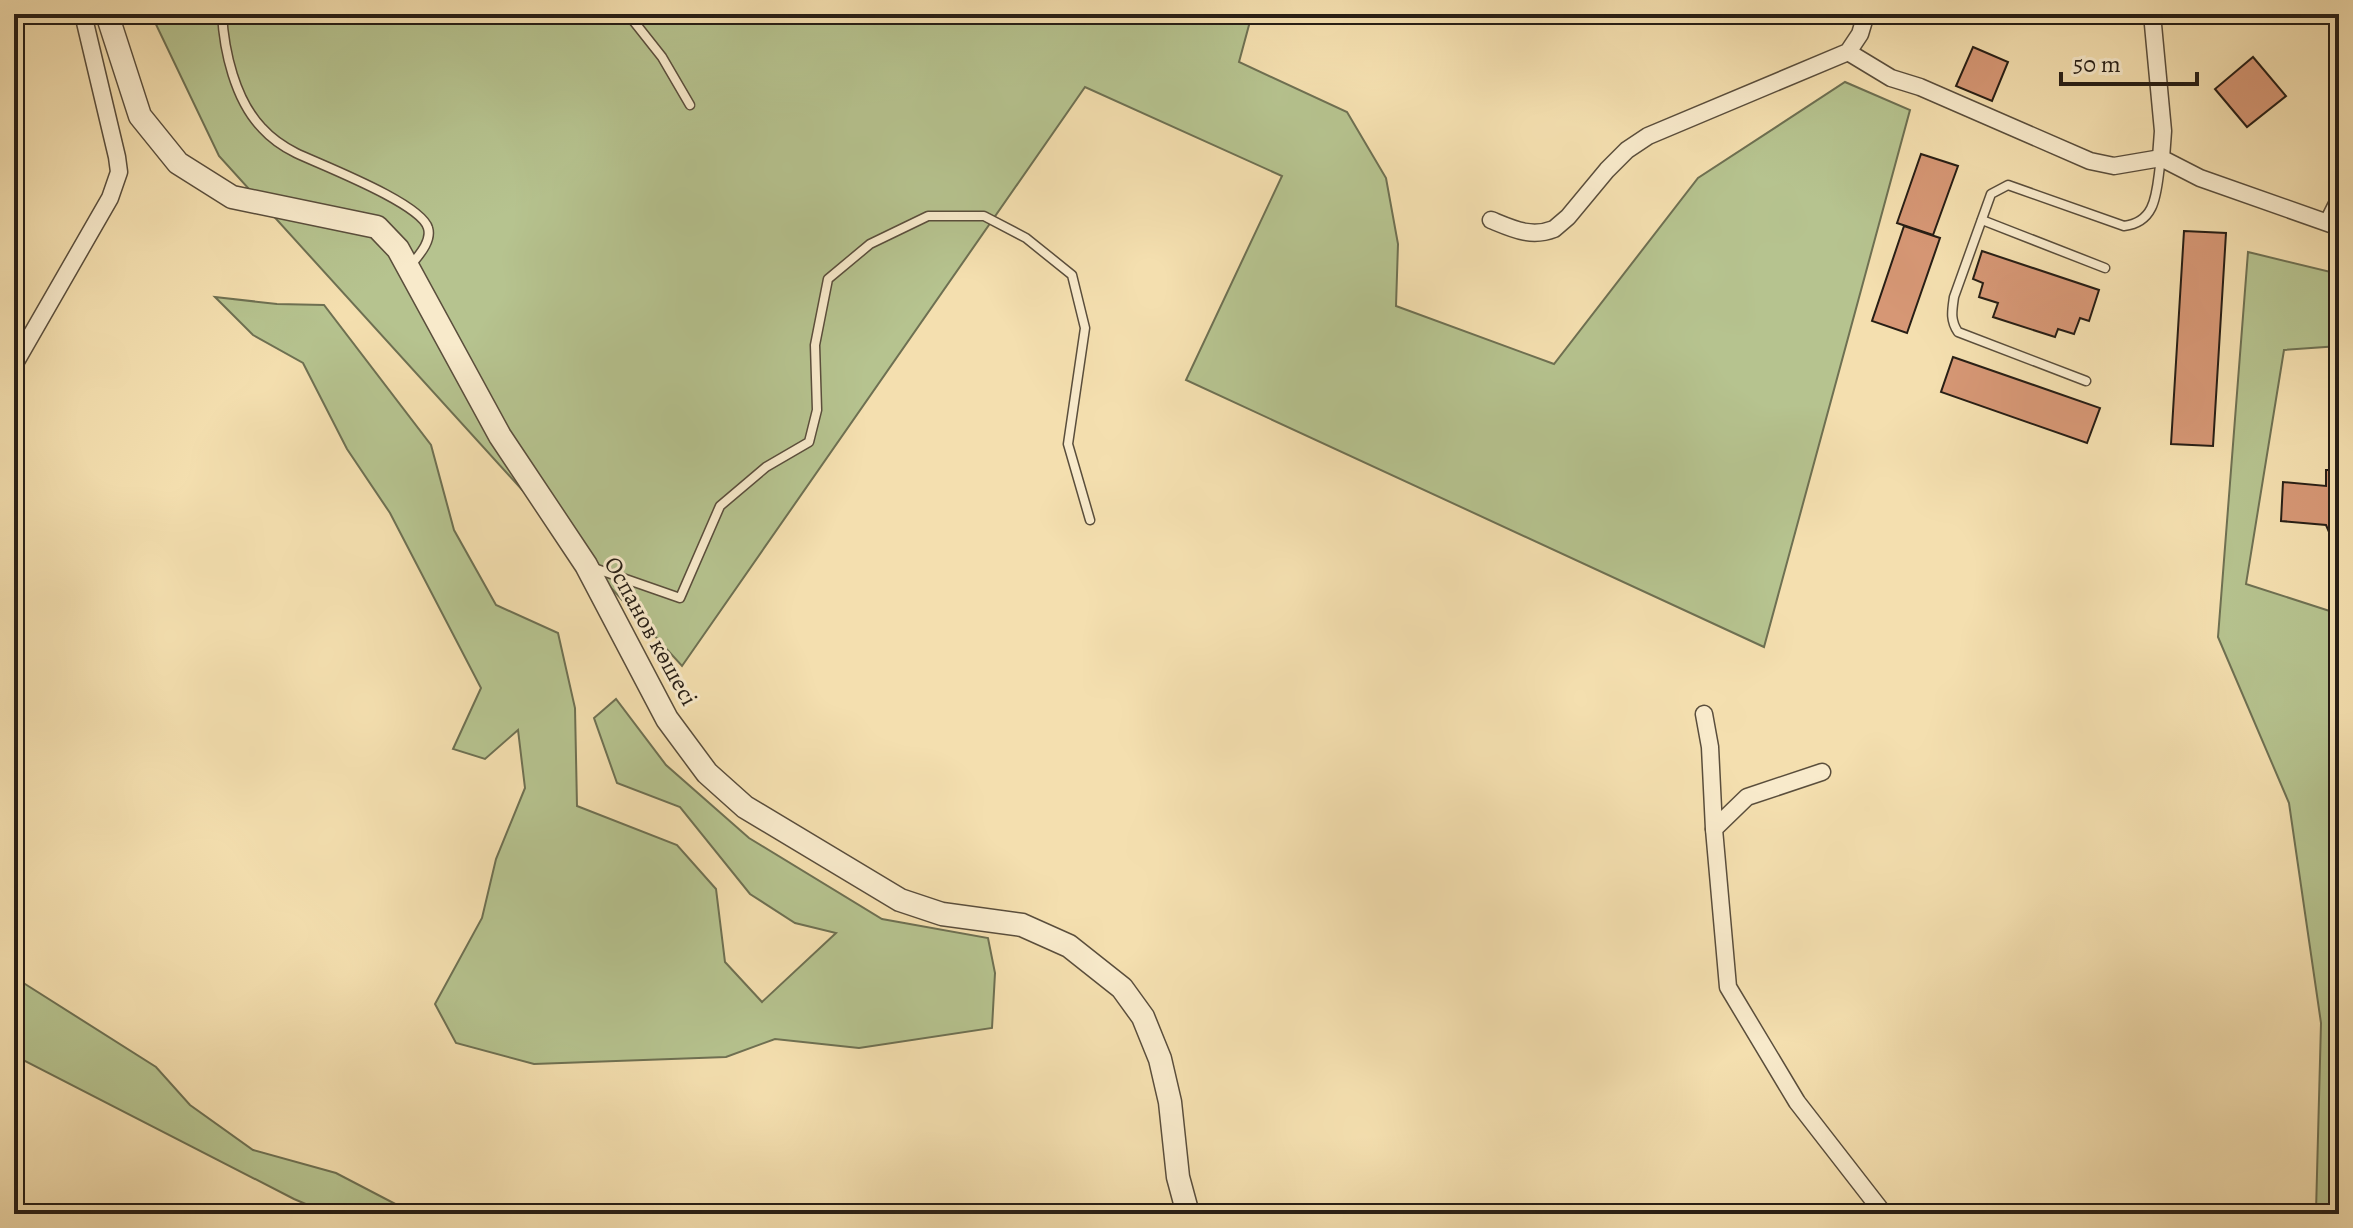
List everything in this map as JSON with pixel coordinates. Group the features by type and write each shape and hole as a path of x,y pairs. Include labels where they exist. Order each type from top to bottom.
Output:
{"street":[{"path":"14,365 110,198 119,172 83,14"},
{"name":"Оспанов көшесі","path":"107,14 140,116 178,163 232,197 377,227 398,249 500,436 586,565 667,719 707,773 745,807 900,900 942,914 1022,925 1069,946 1122,988 1143,1017 1160,1059 1170,1102 1178,1177 1188,1214"},
{"path":"1491,220 1526,233 1554,229 1627,150 1648,136 1848,52 1860,34 1866,14"},
{"path":"2152,14 2163,131 2161,158"},
{"path":"14,46 14,64"},
{"path":"1848,52 1891,78 1920,87 2090,161 2114,166 2161,158 2200,178 2331,224"},
{"path":"1704,714 1710,747 1728,987 1797,1102 1884,1214"},
{"path":"1714,829 1747,797 1822,772"}],"lane":[{"path":"222,14 230,65 242,97 260,126 295,153 405,205 423,218 429,228 428,239 408,269"},
{"path":"628,14 662,57 690,105"},
{"path":"2086,381 1958,332 1951,314 1954,297 1991,194 2008,185 2124,226 2137,224 2146,218 2153,204 2161,158"},
{"path":"2331,224 2339,191"},
{"path":"586,565 680,598 720,506 766,467 809,442 817,410 815,345 828,279 870,244 928,216 984,216 1026,238 1072,275 1085,328 1068,444 1090,520"},
{"path":"1982,220 2105,268"}],"green space":[{"path":"151,14 1252,14 1239,62 1347,112 1386,178 1398,244 1396,306 1554,364 1698,178 1845,82 1910,110 1764,647 1186,380 1282,176 1085,87 682,666 219,156"},
{"path":"2248,252 2339,274 2339,346 2284,350 2246,584 2339,614 2339,1214 2316,1212 2321,1023 2289,803 2218,637"},
{"path":"215,297 277,304 324,305 431,445 454,530 496,605 558,633 575,708 577,806 677,845 716,889 725,962 762,1002 836,933 795,923 750,894 680,807 617,783 594,718 616,699 666,765 749,838 882,919 988,938 995,973 992,1028 859,1048 775,1039 726,1057 534,1064 456,1043 435,1004 482,918 496,859 525,788 518,730 485,759 453,749 481,688 390,513 347,449 303,363 253,335"},
{"path":"14,977 156,1067 190,1105 253,1150 336,1173 403,1208 435,1214 329,1214 19,1058 14,1054"}],"building":[{"path":"1973,47 2008,62 1992,101 1956,86"},
{"path":"2253,57 2286,96 2247,127 2215,89"},
{"path":"1921,154 1958,166 1933,235 1897,223"},
{"path":"1904,226 1940,238 1907,333 1872,321"},
{"path":"2184,231 2226,233 2213,446 2171,444"},
{"path":"1982,251 2099,290 2089,321 2080,318 2074,334 2058,329 2055,337 1993,317 1998,303 1979,297 1983,283 1973,279"},
{"path":"1953,357 2100,408 2087,443 1941,392"},
{"path":"2338,467 2339,536 2329,532 2326,525 2281,521 2283,482 2326,486 2326,470"}]}
